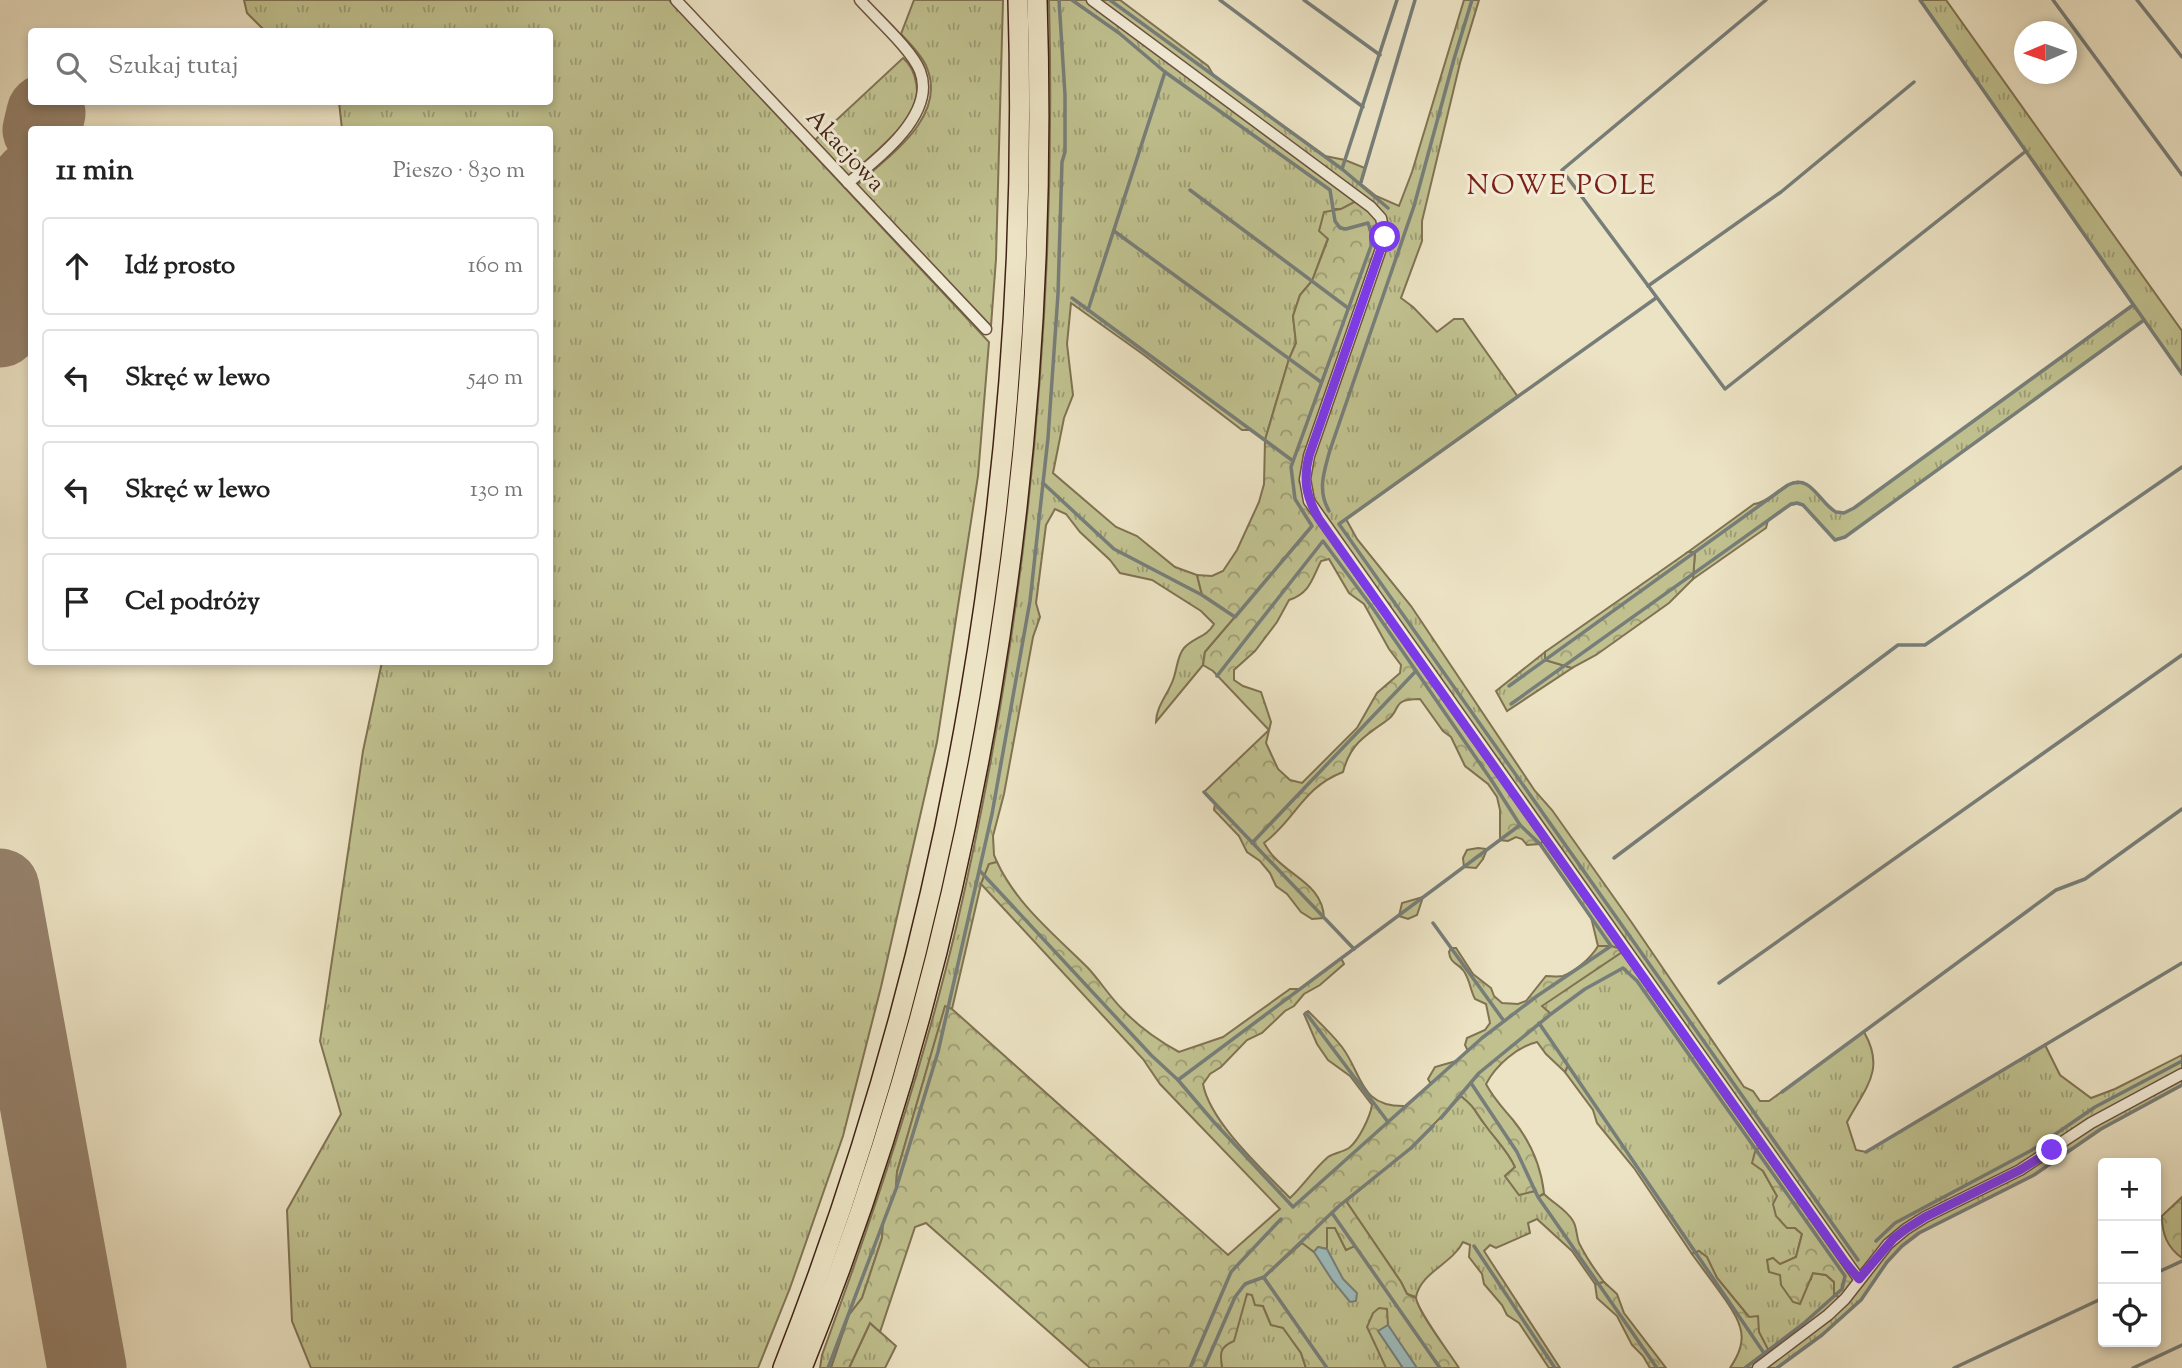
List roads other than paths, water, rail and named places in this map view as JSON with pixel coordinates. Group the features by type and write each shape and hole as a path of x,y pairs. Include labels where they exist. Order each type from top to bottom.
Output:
{"highway":[{"path":"783,1368 860,1154 884,1073 925,914 960,755 995,528 1012,339 1018,209 1018,0"},
{"path":"802,1368 857,1219 920,1012 964,832 992,685 1015,526 1034,300 1040,121 1037,0"},
{"path":"809,1368 815,1335"}],"street":[{"name":"Akacjowa","path":"676,0 986,329"},
{"path":"848,183 867,168 912,122 922,100 920,71 911,57 860,0"},
{"path":"1092,0 1371,207 1381,218 1385,237 1309,456 1305,479 1309,501 1319,519 1859,1279"},
{"path":"1758,1368 1828,1315 1893,1239 1906,1229 2020,1170 2091,1123 2182,1074"}],"water":[{"path":"1318,1247 1327,1249 1343,1279 1357,1293 1356,1301 1350,1302 1332,1280 1314,1252"},
{"path":"1388,1325 1417,1368 1403,1368 1378,1331"}],"waterway":[{"path":"828,1368 896,1189 938,1052 992,814 1030,601 1048,438 1058,294 1062,162 1065,152 1065,95 1059,0"},
{"path":"1043,483 1114,549 1202,595 1235,617 1312,526 1295,499 1291,467 1371,246 1368,223 1340,228 1335,221 1330,190 1165,72 1119,33 1072,0"},
{"path":"1110,0 1342,169 1388,208"},
{"path":"1220,0 1363,107"},
{"path":"1304,0 1380,55"},
{"path":"1342,169 1397,0"},
{"path":"1361,182 1415,0"},
{"path":"1329,511 1322,488 1330,450 1414,206 1472,0"},
{"path":"1766,0 1562,170 1725,389 2026,151"},
{"path":"1920,0 2182,374"},
{"path":"2053,0 2182,175"},
{"path":"2137,0 2182,57"},
{"path":"1088,310 1165,72"},
{"path":"1648,286 1781,192 1914,82"},
{"path":"1190,190 1348,308"},
{"path":"1114,231 1321,382"},
{"path":"1072,298 1293,461"},
{"path":"1656,298 1339,524 1858,1260"},
{"path":"1509,686 1788,485 1796,482 1809,486 1836,512 1844,513 1854,508 2133,305"},
{"path":"1511,704 1791,504 1803,505 1835,540 1845,537 2144,320"},
{"path":"1614,858 1898,645 1925,645 2182,467"},
{"path":"980,871 1151,1055 1178,1080 1293,1207 1482,1038 1537,996 1611,946 1540,844 1520,825 1372,607 1323,541 1217,676"},
{"path":"1719,983 2182,655"},
{"path":"1252,843 1416,671"},
{"path":"1204,792 1354,949"},
{"path":"1782,1092 2056,890 2085,879 2182,809"},
{"path":"1178,1080 1520,825"},
{"path":"1433,923 1504,1021"},
{"path":"1866,1152 2182,963"},
{"path":"1441,1118 1479,1073 1585,989 1623,968 1637,981 1845,1276 1842,1289 1803,1324 1745,1368"},
{"path":"1306,1013 1388,1122"},
{"path":"1539,1023 1764,1353"},
{"path":"1876,1241 1895,1223 2032,1150 2095,1107 2182,1061"},
{"path":"1471,1083 1517,1152 1538,1197 1657,1368"},
{"path":"1777,1368 1822,1335 1861,1300 1887,1262 1919,1233 2034,1175 2101,1129 2182,1085"},
{"path":"1204,1368 1235,1297 1245,1284 1264,1277 1339,1206 1411,1148 1433,1126"},
{"path":"1332,1213 1440,1368"},
{"path":"1190,1368 1231,1272 1281,1219"},
{"path":"1474,1246 1555,1368"},
{"path":"2161,1271 2182,1261"},
{"path":"1264,1278 1327,1368"},
{"path":"1954,1368 2098,1300"},
{"path":"2133,1368 2182,1345"}],"district":[{"name":"NOWE POLE","path":"1562,184"}]}
